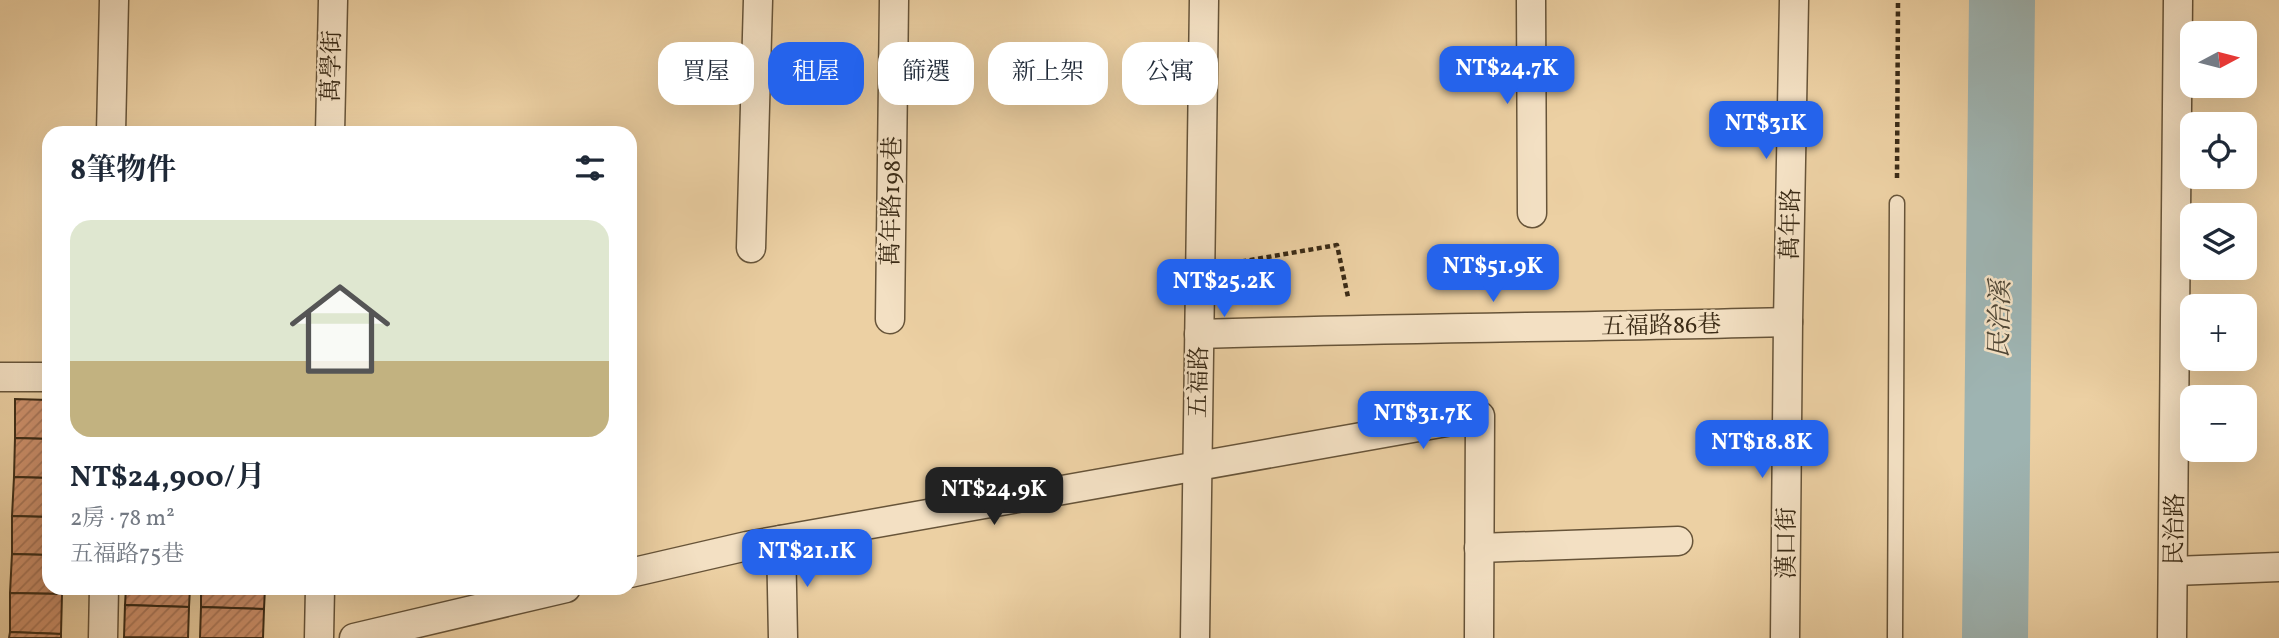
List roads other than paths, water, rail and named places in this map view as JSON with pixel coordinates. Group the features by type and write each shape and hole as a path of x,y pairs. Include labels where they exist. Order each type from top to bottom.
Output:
{"street":[{"path":"111,126 114,0"},
{"name":"萬學街","path":"330,126 333,0"},
{"path":"751,248 758,0"},
{"name":"萬年路198巷","path":"890,319 894,0"},
{"name":"五福路","path":"1195,638 1204,0"},
{"path":"1531,0 1531,213"},
{"name":"萬年路","path":"1788,323 1794,0"},
{"name":"民治路","path":"2172,638 2178,0"},
{"name":"五福路86巷","path":"1199,334 1788,323"},
{"name":"漢口街","path":"1785,638 1788,323"},
{"path":"0,377 42,377"},
{"path":"637,571 747,546 1480,416 1479,638"},
{"path":"781,540 783,638"},
{"path":"1479,548 1678,541"},
{"path":"2174,571 2279,567"},
{"path":"103,638 104,595"},
{"path":"319,638 320,595"},
{"path":"354,638 536,595"}],"lane":[{"path":"1895,638 1897,202"}],"waterway":[{"name":"民治溪","path":"1995,638 2002,0"}]}
